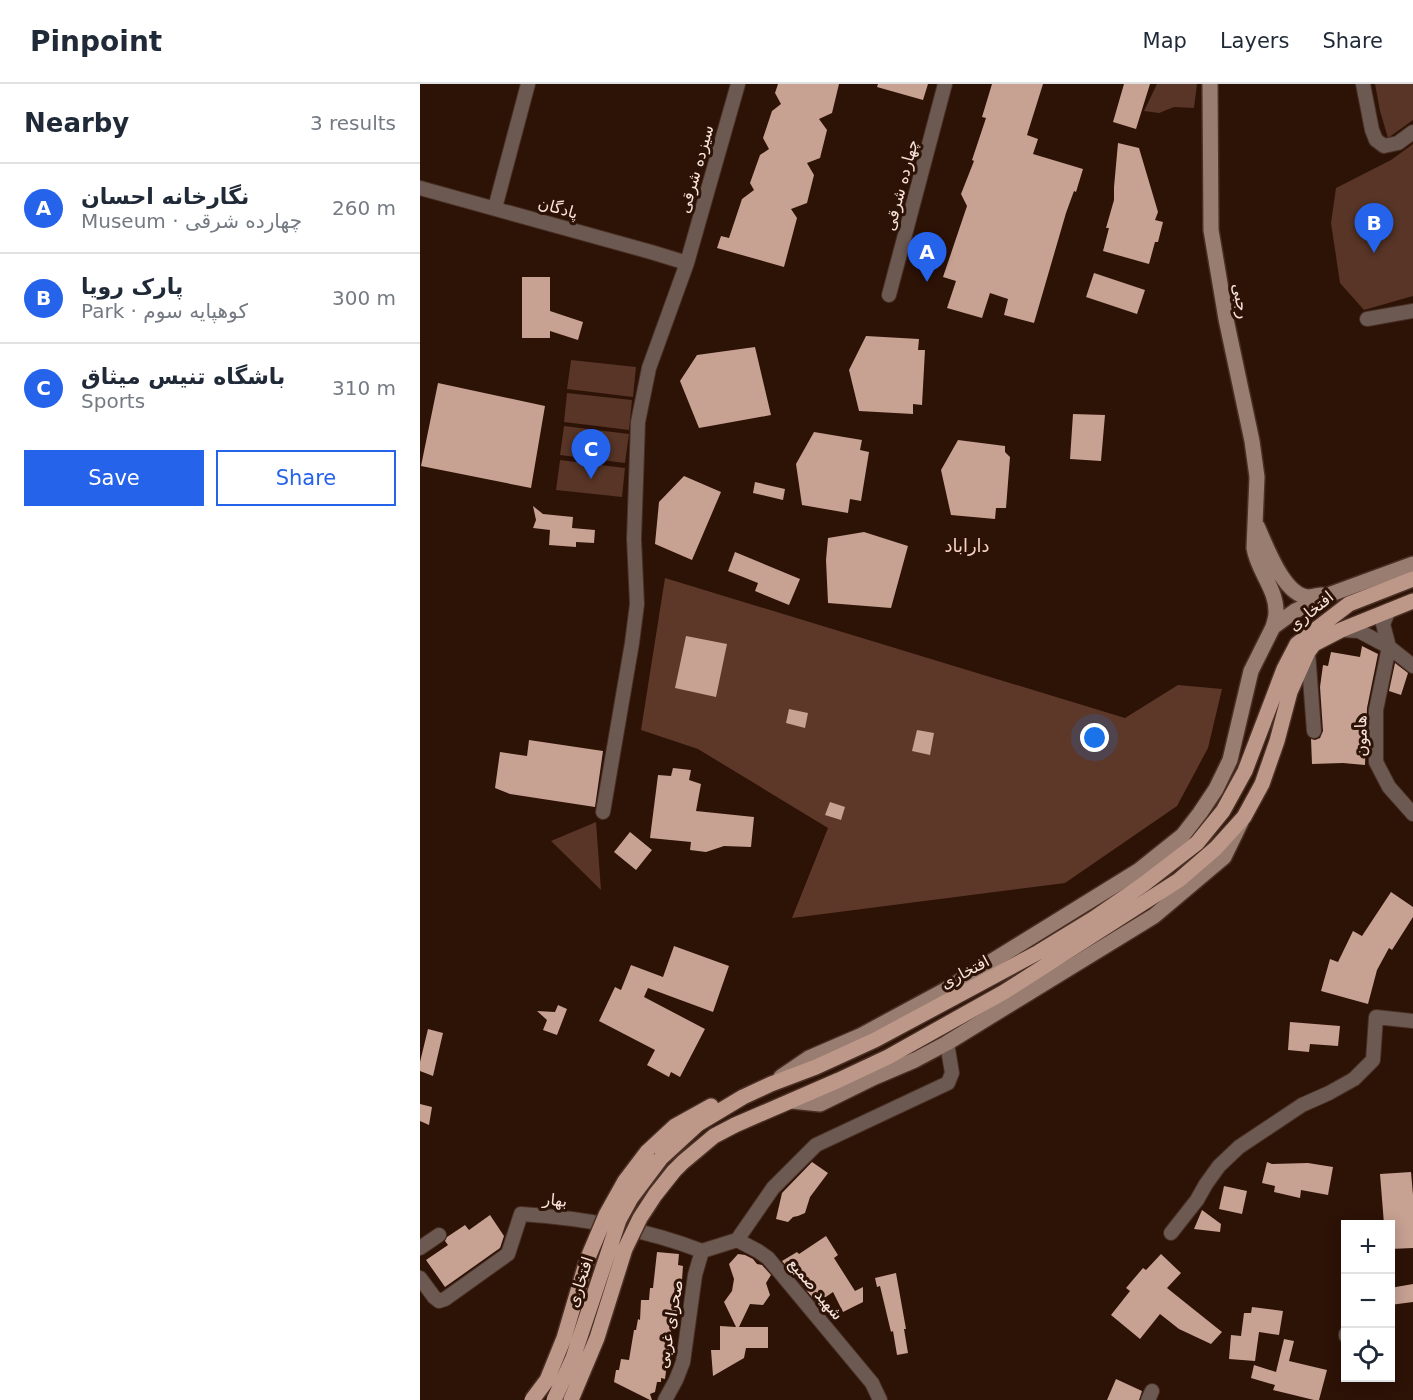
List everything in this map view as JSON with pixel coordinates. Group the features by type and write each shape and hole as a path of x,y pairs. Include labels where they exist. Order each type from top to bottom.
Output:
{"main road":[{"name":"رجبی","path":"1210,84 1211,230 1226,319 1252,441 1257,477 1254,548 1276,605 1274,627"},
{"name":"رجبی","path":"1256,523 1278,570 1290,587 1308,597 1331,594"},
{"path":"771,1084 809,1058 860,1036 955,984 1138,871 1183,835 1216,789 1230,760 1251,671 1274,627 1295,611 1331,594 1413,564"},
{"name":"افتخاری","path":"554,1400 573,1358 619,1220 654,1155 675,1126 724,1101 743,1097 875,1040 1048,946 1094,919 1144,884 1197,843 1223,811 1245,771 1284,669 1297,644 1349,604 1413,579"},
{"name":"افتخاری","path":"571,1400 597,1338 625,1249 650,1203 683,1162 714,1136 888,1057 1004,992 1179,880 1216,848 1244,817 1262,784 1290,692 1314,644 1341,630 1413,601"},
{"path":"791,1101 820,1104 915,1060 947,1043 1154,916 1224,857 1244,817"},
{"path":"831,1060 832,1077 839,1080"},
{"path":"532,1400 547,1380 564,1338 587,1260 606,1215 625,1181 654,1155"}],"street":[{"path":"495,208 528,84"},
{"name":"سیزده شرقی","path":"603,812 637,604 634,539 638,422 649,368 687,263 738,84"},
{"name":"چهارده شرقی","path":"889,295 945,84"},
{"path":"1363,84 1376,140 1384,146 1398,143 1413,132"},
{"name":"پادگان","path":"420,188 687,263"},
{"path":"1367,319 1413,311"},
{"name":"هامون","path":"1389,610 1383,624 1389,647 1376,710 1376,762 1389,787 1413,814"},
{"path":"1341,630 1359,632 1389,647 1413,666"},
{"path":"1308,652 1314,731"},
{"path":"1170,1233 1197,1200 1219,1166 1239,1147 1302,1105 1354,1079 1373,1060 1376,1017 1413,1021"},
{"path":"702,1251 737,1240 773,1188 816,1145 948,1083 952,1073 947,1043"},
{"name":"بهار","path":"420,1278 434,1297 439,1301 445,1299 508,1254 521,1214 563,1217 650,1234 702,1251"},
{"path":"420,1248 439,1235"},
{"name":"شهید صمیع","path":"737,1240 768,1258 873,1383 880,1400"},
{"name":"صحرای غربی","path":"665,1400 683,1362 695,1275 702,1251"}],"shaded area":[{"path":"1157,84 1197,84 1194,108 1174,107 1159,113 1144,111"},
{"path":"1375,84 1413,84 1413,120 1388,138 1380,111"},
{"path":"1413,144 1413,296 1364,310 1340,283 1331,223 1336,188 1391,160"},
{"path":"571,360 636,367 633,397 567,389"},
{"path":"567,393 632,400 629,430 564,422"},
{"path":"564,426 629,434 625,463 560,455"},
{"path":"560,460 625,468 622,497 556,490"},
{"path":"665,578 1125,718 1178,685 1222,689 1208,748 1177,806 1065,883 792,918 828,828 698,749 641,730"},
{"path":"596,822 601,890 551,841"}],"building":[{"path":"778,84 839,84 832,113 819,119 827,130 820,158 807,163 814,175 807,203 791,209 797,218 784,267 717,248 721,236 729,238 742,199 754,190 750,183 760,155 769,149 763,138 772,111 781,104 775,93"},
{"path":"878,84 928,84 923,100 877,87"},
{"path":"992,84 1043,84 1027,135 1038,139 1033,154 1083,169 1066,213 1034,323 1004,315 1008,299 990,293 982,318 947,308 956,281 943,277 967,206 961,194 974,161 972,160 986,118 982,117"},
{"path":"1124,84 1150,84 1136,129 1113,122"},
{"path":"1118,143 1139,148 1158,212 1155,220 1163,222 1149,264 1103,251 1109,228 1106,228 1114,200"},
{"path":"1094,273 1145,290 1137,314 1086,297"},
{"path":"522,277 550,277 550,311 583,322 578,340 550,331 550,338 522,338"},
{"path":"866,336 919,339 918,350 925,350 922,405 913,404 913,414 859,411 849,370"},
{"path":"755,347 771,415 699,428 680,381 697,355"},
{"path":"438,383 545,406 531,488 421,466"},
{"path":"1073,414 1105,415 1101,461 1070,459"},
{"path":"814,432 862,440 860,450 869,452 861,501 850,499 848,513 802,505 796,464"},
{"path":"958,440 1005,446 1005,452 1010,457 1006,508 996,508 995,519 951,515 941,470"},
{"path":"684,476 721,492 692,560 655,544 659,502"},
{"path":"755,482 785,489 783,500 753,493"},
{"path":"533,506 543,514 573,517 572,528 595,530 594,543 576,542 576,547 549,545 550,530 533,528 536,520"},
{"path":"864,532 908,546 891,608 828,603 826,560 828,538"},
{"path":"735,552 800,579 789,605 755,591 758,583 728,571"},
{"path":"686,636 727,644 716,697 675,688"},
{"path":"1362,646 1378,654 1367,708 1365,765 1312,764 1311,739 1320,738 1323,731 1320,687 1323,665 1328,666 1331,652 1360,657"},
{"path":"1395,663 1408,673 1401,695 1389,691"},
{"path":"789,709 808,713 805,728 786,723"},
{"path":"917,730 934,733 930,755 912,751"},
{"path":"529,740 603,751 595,807 510,794 495,788 500,752 527,756"},
{"path":"673,768 691,770 689,780 701,784 696,811 754,817 751,847 724,846 706,852 690,850 691,842 650,838 658,775 671,776"},
{"path":"830,802 845,807 841,820 825,815"},
{"path":"630,832 652,850 636,870 614,852"},
{"path":"1391,892 1413,907 1413,917 1392,950 1389,948 1377,970 1368,1004 1321,991 1330,959 1338,962 1353,931 1362,936"},
{"path":"674,946 729,966 713,1012 648,988 644,997 705,1029 680,1077 671,1072 669,1077 647,1065 655,1050 599,1021 615,987 621,990 631,965 663,977"},
{"path":"558,1005 567,1009 557,1035 543,1030 547,1020 537,1011 555,1012"},
{"path":"1290,1022 1340,1026 1338,1046 1310,1044 1309,1052 1288,1050"},
{"path":"428,1029 443,1033 433,1076 420,1071"},
{"path":"420,1104 432,1107 429,1125 420,1121"},
{"path":"812,1162 828,1173 810,1197 805,1213 793,1217 788,1222 776,1219 782,1193"},
{"path":"1267,1162 1272,1164 1308,1163 1333,1167 1328,1195 1301,1190 1300,1198 1274,1192 1275,1186 1262,1183"},
{"path":"1411,1172 1413,1248 1395,1249 1395,1220 1384,1220 1380,1174"},
{"path":"1224,1186 1247,1191 1242,1214 1219,1209"},
{"path":"1202,1210 1221,1224 1220,1232 1194,1229"},
{"path":"490,1215 504,1236 500,1248 445,1287 426,1260 448,1245 445,1241 447,1237 465,1225 469,1230"},
{"path":"826,1236 838,1255 834,1258 855,1291 863,1287 863,1302 843,1312 833,1292 817,1303 782,1261 797,1252 799,1254"},
{"path":"657,1252 679,1254 678,1265 683,1266 681,1294 679,1294 677,1316 673,1316 665,1379 661,1378 661,1382 657,1382 655,1392 650,1394 652,1400 650,1400 614,1382 621,1359 629,1360 634,1330 636,1330 638,1319 640,1320 641,1300 649,1300 650,1288 653,1288"},
{"path":"738,1254 753,1259 771,1275 766,1283 770,1295 763,1305 750,1304 739,1327 768,1327 768,1348 746,1348 744,1358 713,1376 711,1350 720,1350 720,1326 736,1327 724,1302 732,1291 734,1279 729,1264"},
{"path":"1161,1254 1181,1273 1167,1288 1222,1332 1211,1344 1179,1329 1160,1314 1140,1339 1111,1315 1130,1291 1126,1288 1143,1268 1146,1270"},
{"path":"896,1273 908,1353 897,1355 893,1331 891,1332 880,1286 877,1287 875,1278"},
{"path":"1413,1284 1413,1302 1395,1304 1395,1287"},
{"path":"1252,1307 1283,1311 1279,1335 1259,1332 1255,1361 1229,1359 1231,1335 1241,1336 1244,1313 1251,1313"},
{"path":"1284,1339 1294,1341 1289,1361 1327,1370 1319,1400 1273,1390 1275,1385 1251,1378 1254,1365 1276,1372"},
{"path":"1116,1379 1142,1391 1139,1400 1107,1400"}],"place":[{"name":"پارک رویا","path":"1374,253"},
{"name":"نگارخانه احسان","path":"927,282"},
{"name":"باشگاه تنيس ميثاق","path":"591,479"}],"district":[{"name":"داراباد","path":"967,545"}]}
